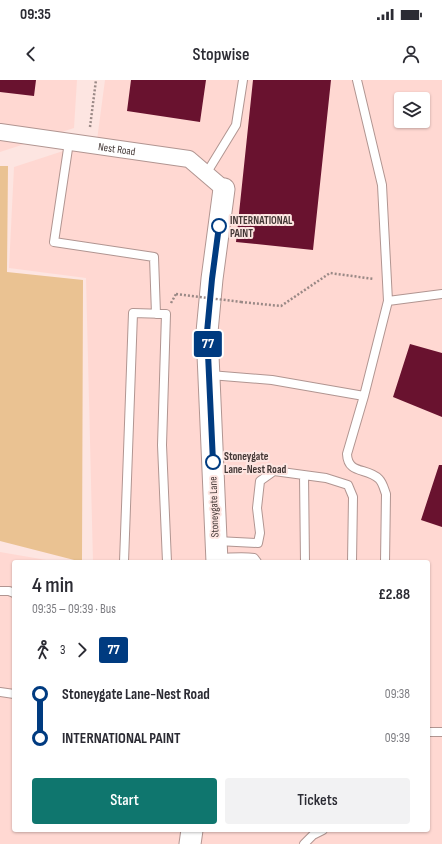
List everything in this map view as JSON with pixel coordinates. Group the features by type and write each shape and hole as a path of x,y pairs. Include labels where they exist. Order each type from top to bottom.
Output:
{"street":[{"name":"Nest Road","path":"0,132 189,160 224,189"},
{"name":"Stoneygate Lane","path":"216,554 207,332 212,279 224,189"},
{"path":"190,844 192,832"}],"lane":[{"path":"206,174 236,125 243,80"},
{"path":"356,80 382,185 388,301 364,396 347,454 347,461 351,467 374,475 384,486 386,494 385,560"},
{"path":"69,142 54,242 154,257 156,314"},
{"path":"388,301 442,294"},
{"path":"124,560 133,313 166,314 162,445 167,560"},
{"path":"209,375 272,380 364,396"},
{"path":"216,554 258,543 260,533 257,508 260,482 274,471 326,478 348,485 353,497 352,560"},
{"path":"304,475 305,560"},
{"path":"216,554 248,557 254,558 256,560"},
{"path":"0,591 12,592"},
{"path":"0,692 12,694"},
{"path":"430,732 442,732"},
{"path":"304,844 313,835 319,832"}],"path":[{"path":"88,145 96,80"},
{"path":"176,294 281,306 330,273 386,281"}],"shaded area":[{"path":"0,80 77,80 74,128 0,152"},
{"path":"105,80 442,80 442,844 0,844 0,552 46,560 12,560 12,832 430,832 430,560 93,560 86,278 9,268 14,167 97,140"},
{"path":"0,166 8,166 7,272 83,280 82,560 74,560 0,541"}],"building":[{"path":"0,80 36,80 34,96 0,92"},
{"path":"131,80 206,80 200,122 127,111"},
{"path":"253,80 331,80 313,250 236,242"},
{"path":"410,344 442,353 442,417 393,397"},
{"path":"439,465 442,465 442,527 421,520"}],"bus line":[{"name":"77","path":"213,462 207,332 219,226"}],"place":[{"name":"INTERNATIONAL PAINT","path":"219,226"},
{"name":"Stoneygate Lane-Nest Road","path":"213,462"}]}
